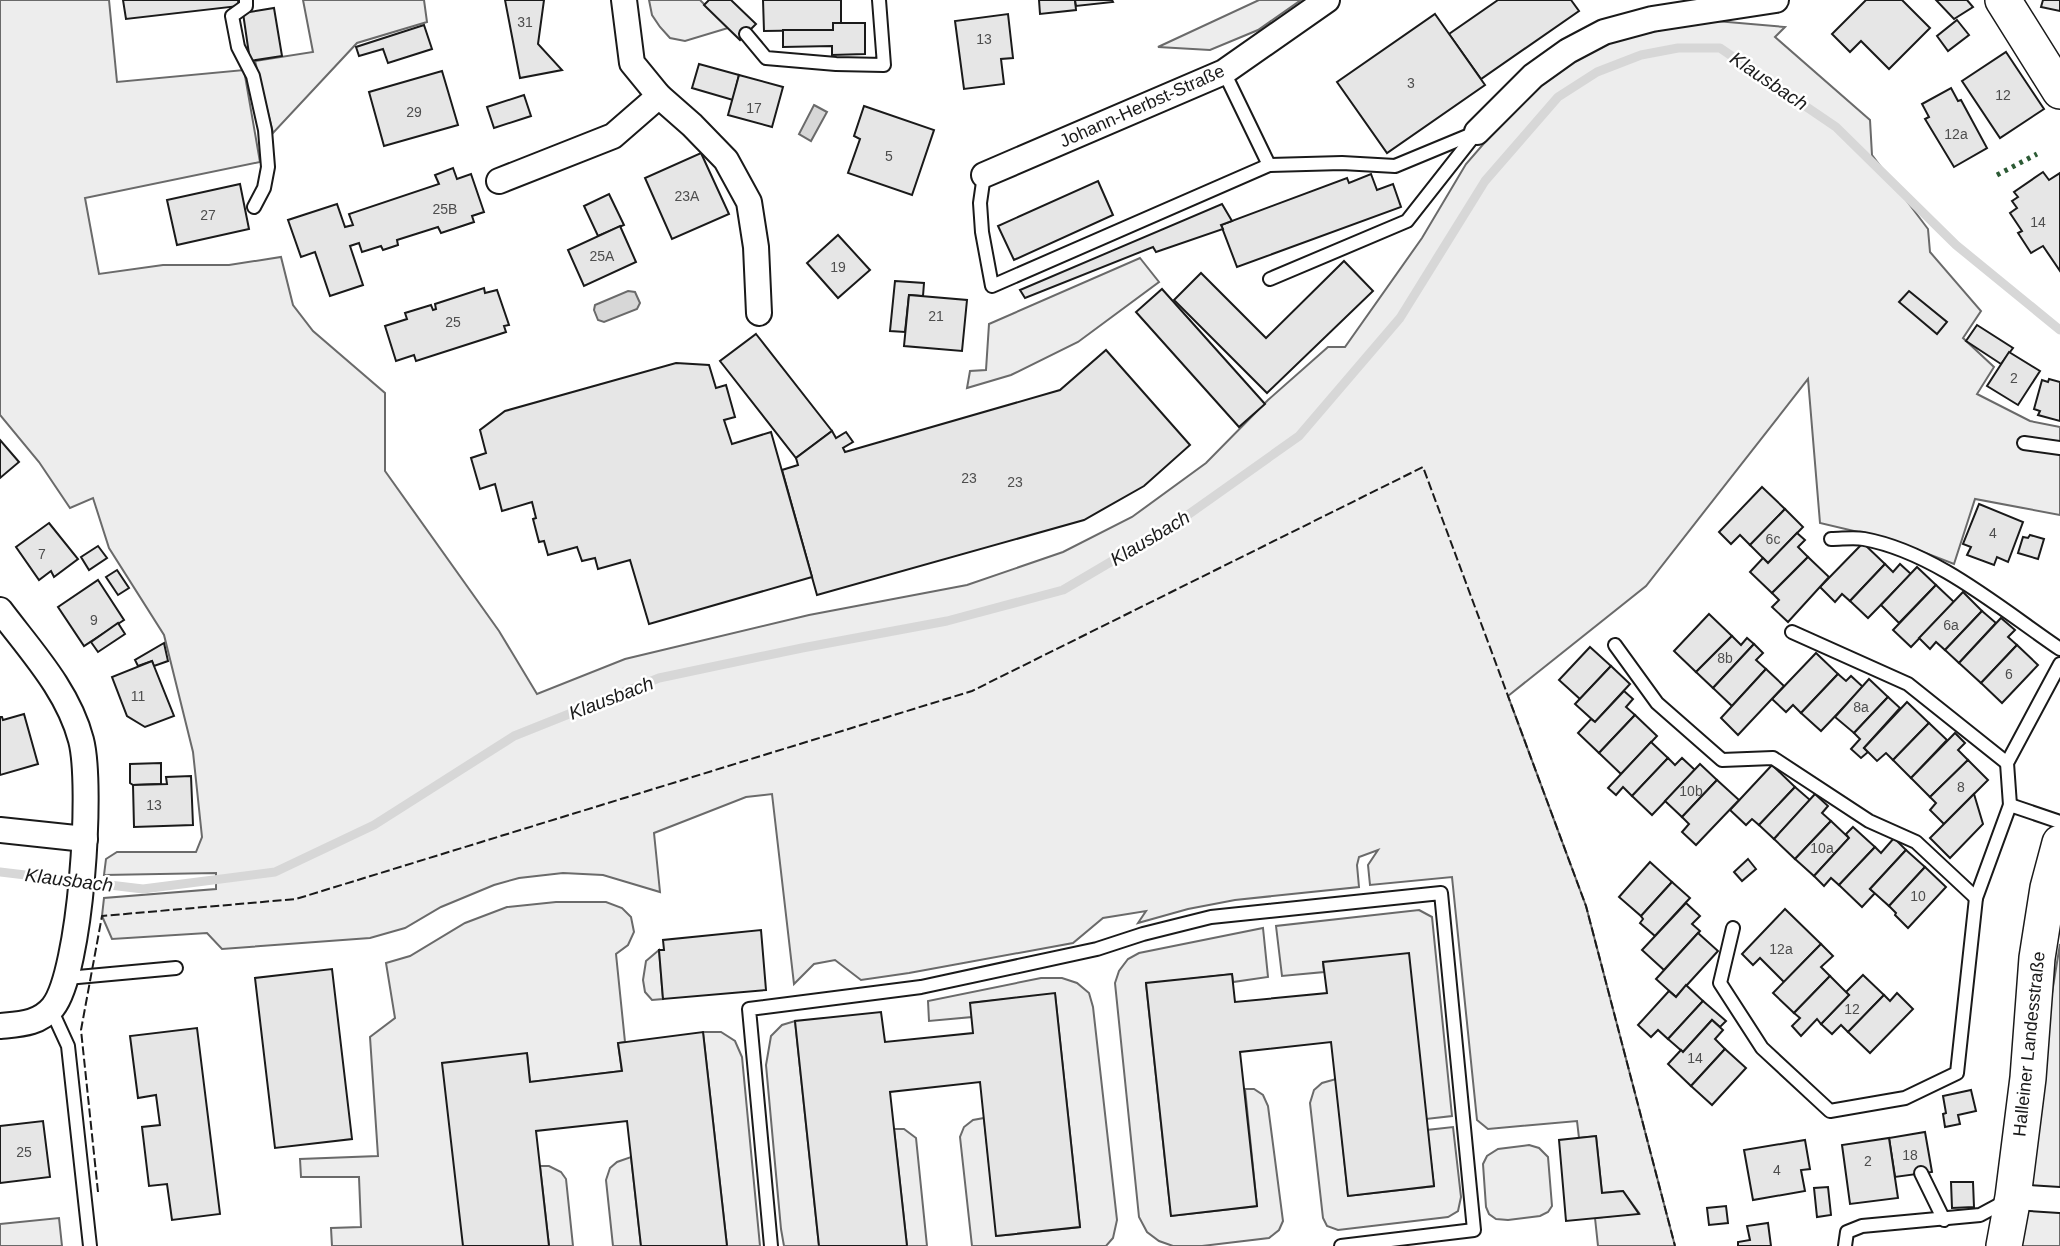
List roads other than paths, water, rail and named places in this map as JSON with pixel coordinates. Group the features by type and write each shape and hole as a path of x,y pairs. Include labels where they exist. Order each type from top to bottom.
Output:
{"main road":[{"path":"2003,0 2060,91"},
{"name":"Halleiner Landesstraße","path":"2004,1246 2028,1078 2036,958 2048,888 2060,843"}],"street":[{"path":"624,0 632,63 659,96 726,160 749,202 756,247 760,313"},
{"name":"Johann-Herbst-Straße","path":"984,176 1224,72 1327,0"},
{"path":"1477,132 1533,76 1568,51 1604,32 1703,5 1776,0"},
{"path":"499,181 613,136 659,96"},
{"path":"0,610 57,685 81,739 87,790 85,843 75,931 63,990 51,1009 35,1021 0,1026"},
{"path":"0,830 85,843"},
{"path":"2013,1197 2060,1200"}],"lane":[{"path":"246,0 246,6 232,16 237,47 253,76 265,130 268,167 264,188 254,206"},
{"path":"746,34 766,58 884,65 879,0"},
{"path":"1224,72 1269,164"},
{"path":"984,176 980,203 982,232 992,286 1269,164 1342,163 1395,166 1477,132"},
{"path":"1270,279 1407,221 1477,132"},
{"path":"2024,443 2060,448"},
{"path":"1832,539 1862,538 1943,569 2060,649"},
{"path":"1792,632 1908,684 2007,763"},
{"path":"1615,645 1657,703 1722,760 1773,758 1870,821 1916,842 1976,898"},
{"path":"1733,928 1720,983 1762,1048 1830,1111 1905,1098 1957,1073 1976,898 2010,805 2007,763 2060,664"},
{"path":"2010,805 2060,822"},
{"path":"771,1246 749,1009 921,987 1097,949 1211,917 1441,893 1474,1230 1341,1246"},
{"path":"66,978 176,968"},
{"path":"51,1009 68,1046 90,1246"},
{"path":"1921,1174 1944,1220"},
{"path":"1845,1246 1847,1232 1862,1226 1980,1215 2013,1197"}],"waterway":[{"name":"Klausbach","path":"0,872 143,889 275,872 374,825 514,736 659,678 947,621 1063,590 1175,524 1299,436 1400,318 1485,181 1558,97 1597,72 1641,55 1678,48 1720,48 1836,127 1956,245 2060,330"}]}
